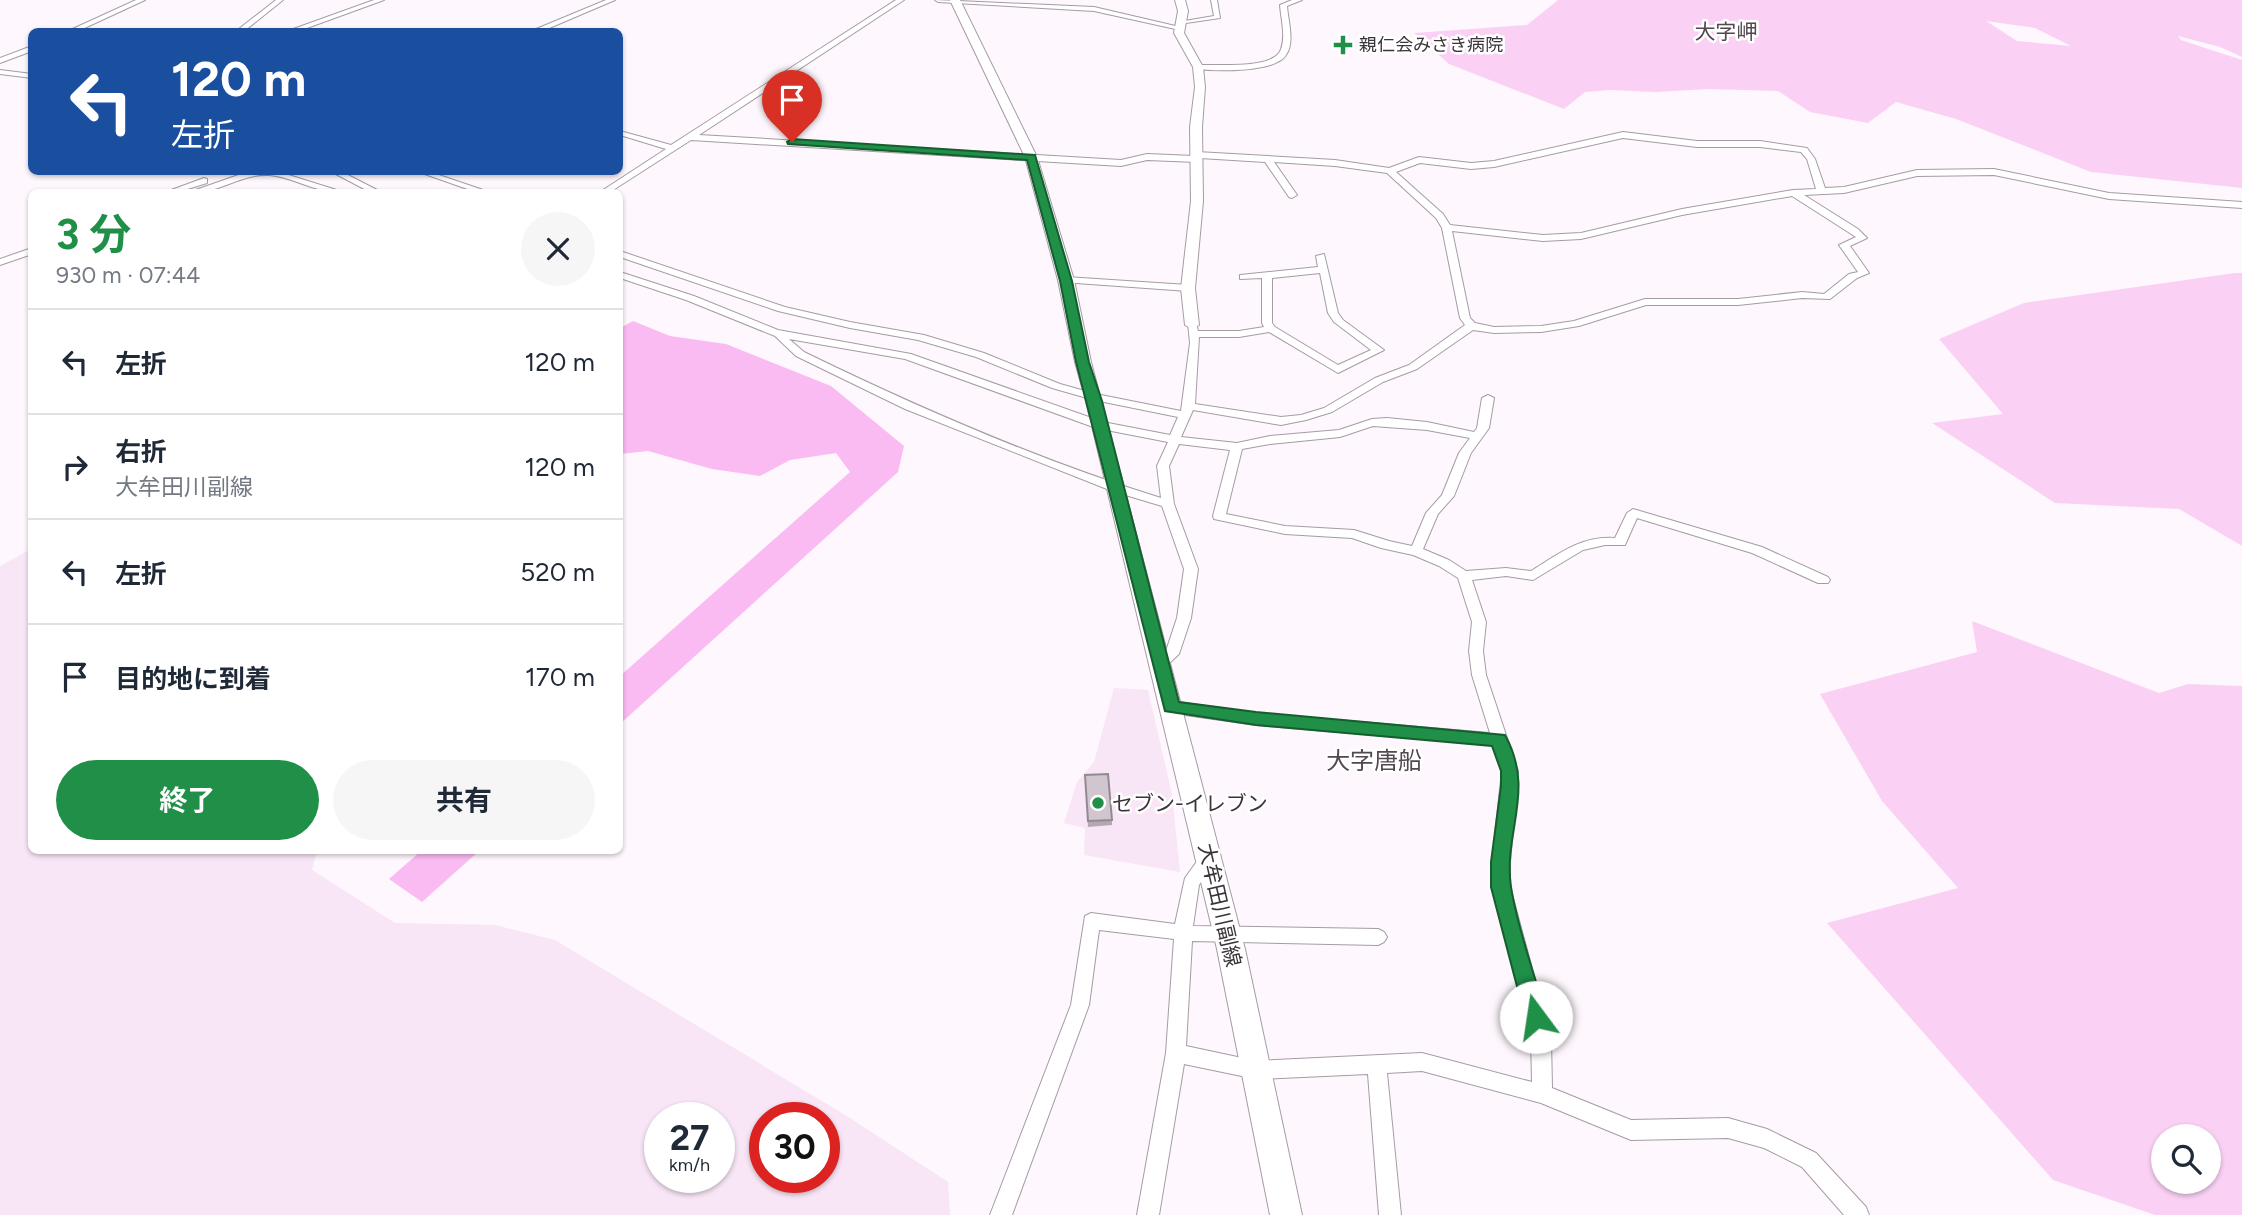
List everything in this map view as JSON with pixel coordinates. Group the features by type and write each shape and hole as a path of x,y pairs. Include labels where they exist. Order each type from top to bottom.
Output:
{"main road":[{"name":"大牟田川副線","path":"955,1 1031,157 1066,281 1083,362 1228,934 1286,1215"}],"street":[{"path":"78,28 142,0"},
{"path":"243,28 280,0"},
{"path":"300,28 381,0"},
{"path":"542,28 612,0"},
{"path":"610,189 901,0"},
{"path":"938,0 1094,9 1180,26 1218,17 1214,0"},
{"path":"1159,664 1172,654 1184,618 1191,569 1168,504 1164,466 1187,410 1194,363 1188,288 1197,201 1196,127 1200,86 1198,66 1182,41 1180,26 1183,11 1180,0"},
{"path":"1198,66 1258,65 1275,62 1284,54 1283,5 1299,0"},
{"path":"4,59 28,50"},
{"path":"0,72 28,76"},
{"path":"623,133 672,148"},
{"path":"690,137 1121,163 1147,157 1268,159 1335,163 1390,171 1419,160 1471,166 1494,164 1623,135 1697,144 1760,144 1804,150 1811,159 1822,192"},
{"path":"1268,159 1293,195"},
{"path":"1390,171 1440,216 1447,229 1465,318 1471,326 1494,330 1541,329 1575,324 1645,302 1738,302 1802,295 1826,297 1853,276 1864,273 1844,245 1862,238 1793,193"},
{"path":"1447,229 1560,239 1602,232 1682,212 1793,193 1844,190 1917,173 1994,172 2109,196 2242,205"},
{"path":"180,189 223,175"},
{"path":"204,189 245,175"},
{"path":"281,175 328,189"},
{"path":"342,175 370,189"},
{"path":"432,175 475,189"},
{"path":"0,252 28,242"},
{"path":"0,262 28,252"},
{"path":"623,255 782,309 850,325 920,337 1097,411 1187,410 1281,421 1302,418 1328,410 1379,380 1413,367 1471,326"},
{"path":"1267,276 1266,323 1271,329 1338,370 1379,349 1339,322 1333,313 1321,256"},
{"path":"1244,277 1324,270"},
{"path":"623,276 690,298 775,333 907,356 1097,411 1198,444 1237,447 1270,440 1340,433 1372,423 1387,422 1427,426 1476,436"},
{"path":"1066,281 1188,288"},
{"path":"1193,329 1239,334 1271,329"},
{"path":"775,333 800,354 909,407 1116,488 1168,504"},
{"path":"1416,551 1433,513 1454,485 1465,453 1483,428 1489,397"},
{"path":"1237,447 1219,516 1285,530 1354,534 1386,545 1416,551 1444,563 1464,576 1506,572 1533,576 1579,547 1605,541 1620,542 1633,513 1757,551 1823,580"},
{"path":"1464,576 1479,622 1476,651 1479,675 1510,771 1511,786 1501,862 1501,887 1541,1039 1542,1094"},
{"path":"1171,707 1256,719 1499,740"},
{"path":"1148,1215 1176,1053 1183,933 1191,883 1209,858"},
{"path":"1001,1215 1080,1005 1091,920 1183,933 1378,936"},
{"path":"1176,1053 1256,1070 1422,1062 1542,1094 1631,1130 1728,1128 1767,1139 1808,1160 1858,1215"},
{"path":"1377,1066 1390,1215"}],"shaded area":[{"path":"1558,0 2242,0 2242,57 2220,47 2178,36 2181,40 2242,60 2242,188 2091,172 1956,119 1896,102 1868,123 1810,112 1778,91 1708,89 1585,92 1564,109 1449,64 1414,33 1527,25","holes":["1986,21 2035,28 2071,46 2017,41"]},
{"path":"2242,273 2242,546 2179,509 2055,503 1932,423 2003,414 1939,339 2024,303"},
{"path":"633,321 670,336 726,344 831,386 904,446 898,472 623,721 623,673 850,472 836,453 790,460 760,476 712,469 648,451 623,454 623,326"},
{"path":"28,551 28,854 316,854 312,870 395,923 495,925 555,940 823,1102 749,1102 749,1193 840,1193 840,1112 948,1182 950,1215 0,1215 0,566"},
{"path":"1972,621 2159,693 2188,684 2242,686 2242,1215 2155,1215 2053,1180 1827,923 1958,888 1882,801 1820,694 1977,652"},
{"path":"1114,688 1148,690 1172,794 1180,872 1084,855 1085,828 1064,823 1077,782 1094,762"},
{"path":"418,854 476,854 422,902 389,879"}],"building":[{"name":"セブン-イレブン","path":"1108,774 1112,820 1088,821 1085,775"}],"place":[{"name":"親仁会みさき病院","path":"1343,45"},
{"name":"セブン-イレブン","path":"1098,803"}],"district":[{"name":"大字岬","path":"1726,31"},
{"name":"大字唐船","path":"1374,760"}],"route":[{"path":"792,142 1031,157 1066,281 1083,362 1171,707 1256,719 1499,740 1510,771 1511,786 1501,862 1501,887 1536,1017"}]}
